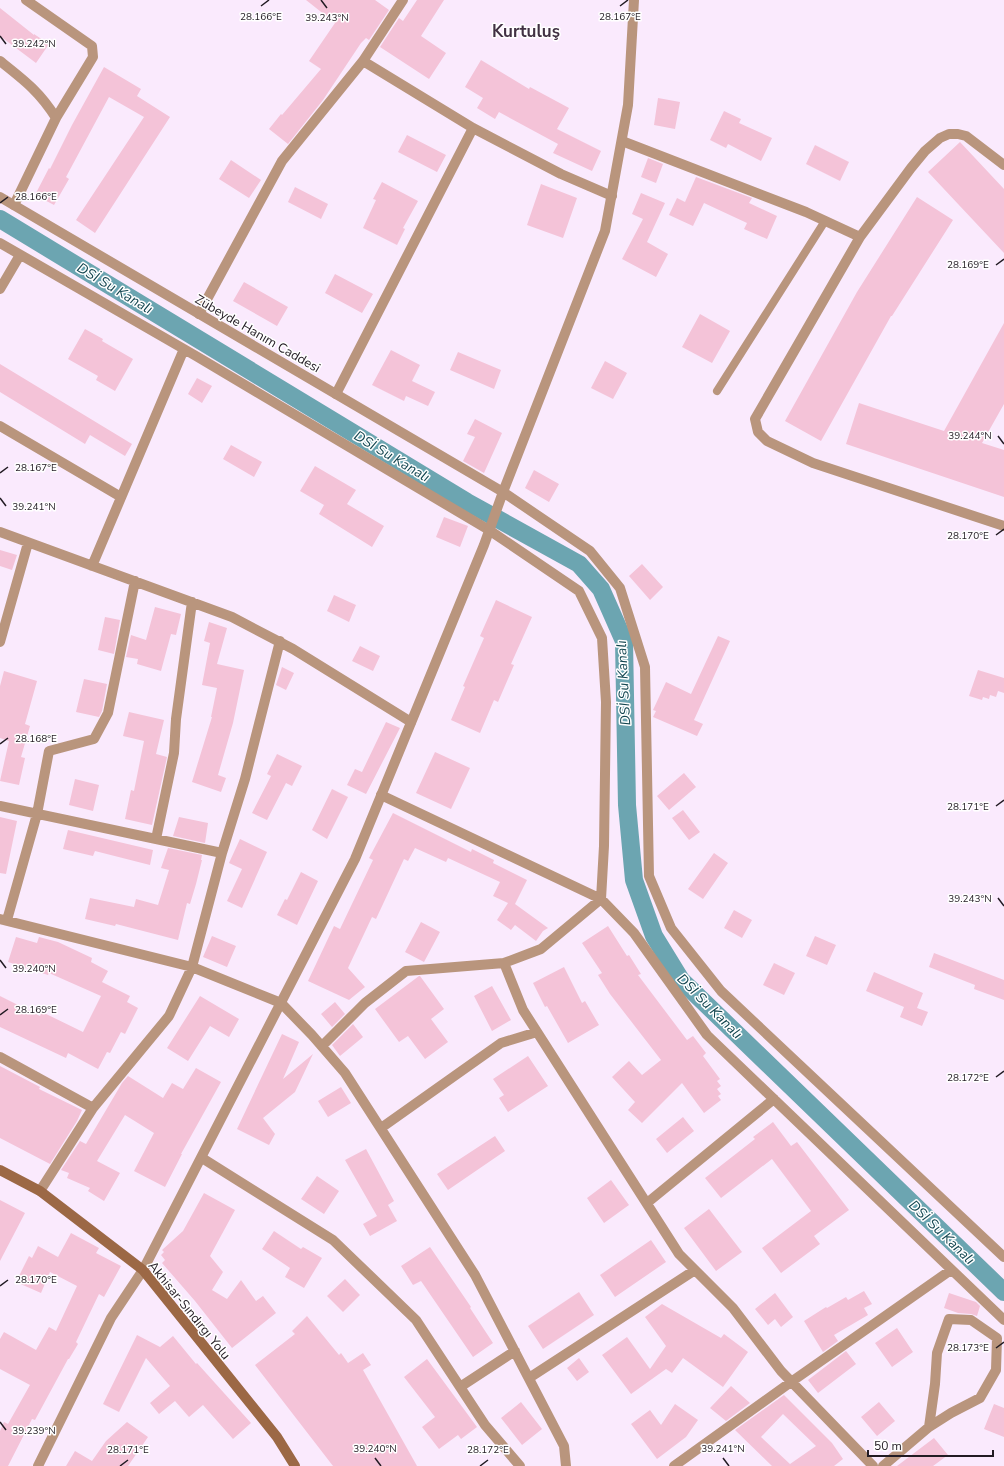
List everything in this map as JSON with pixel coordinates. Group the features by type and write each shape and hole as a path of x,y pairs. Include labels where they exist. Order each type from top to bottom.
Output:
{"main road":[{"name":"Akhisar-Sındırgı Yolu","path":"0,1170 40,1191 143,1270 277,1437 295,1466"}],"street":[{"path":"14,205 56,118 93,57 92,46 26,0"},
{"path":"199,314 282,161 363,61 403,0"},
{"path":"38,1466 111,1318 143,1270 355,859 411,722 489,530 605,231 628,105 634,0"},
{"path":"0,61 33,88 46,102 56,118"},
{"path":"363,61 473,128 561,174 612,196"},
{"path":"336,394 473,128"},
{"path":"1004,165 966,136 958,134 949,134 940,138 925,151 860,237 755,419 758,432 767,441 813,463 1004,526"},
{"path":"622,141 806,212 860,237"},
{"name":"Zübeyde Hanım Caddesi","path":"0,197 503,492 590,551 620,588 645,667 649,876 670,928 721,991 1004,1257"},
{"path":"0,243 184,349 489,530 579,591 602,638 606,702 604,846 601,899 541,949 504,963 406,971 365,1003 322,1046"},
{"path":"0,289 20,255"},
{"path":"92,566 184,349"},
{"path":"0,426 121,497"},
{"path":"0,532 232,617 280,641 411,722"},
{"path":"0,642 28,543"},
{"path":"135,581 108,713 94,740 49,751 37,814 4,919 192,967 281,1003 346,1073 475,1275 564,1446 566,1466"},
{"path":"156,839 174,753 176,719 192,602"},
{"path":"40,1191 93,1108 169,1016 192,967 222,853 245,779 280,641"},
{"path":"381,795 601,899 634,933 707,1035 1004,1320"},
{"path":"0,806 222,853"},
{"path":"504,963 523,1010 679,1254 733,1308 791,1382 873,1466"},
{"path":"381,1128 501,1043 537,1032"},
{"path":"0,1057 93,1108"},
{"path":"647,1203 774,1099"},
{"path":"202,1158 333,1240 416,1320 485,1425 520,1466"},
{"path":"529,1378 695,1270"},
{"path":"674,1466 951,1270"},
{"path":"883,1466 929,1427 951,1413 980,1398 996,1370 997,1338 971,1320 949,1319 937,1353 935,1384 929,1427"},
{"path":"460,1387 515,1351"}],"lane":[{"path":"717,391 825,221"}],"building":[{"path":"306,0 375,0 389,10 369,40 366,38 361,43 323,100 288,144 269,129 321,69 309,61 335,23"},
{"path":"417,0 444,0 421,36 446,53 429,79 380,47 399,18 403,21"},
{"path":"0,8 34,35 49,44 36,63 0,36"},
{"path":"481,60 529,89 530,87 569,108 557,129 601,151 592,171 553,153 558,144 499,112 495,119 477,108 483,98 465,87"},
{"path":"104,67 141,89 137,96 170,117 95,233 76,220 144,117 109,97 66,177 69,179 54,205 35,195"},
{"path":"658,98 680,102 675,129 654,125"},
{"path":"724,111 741,119 739,123 772,138 761,161 728,144 726,148 710,140"},
{"path":"407,135 446,155 437,172 398,152"},
{"path":"960,142 1004,189 1004,253 928,172"},
{"path":"815,145 849,162 840,181 806,164"},
{"path":"648,158 663,164 656,183 641,177"},
{"path":"231,160 261,180 249,198 219,179"},
{"path":"696,177 752,198 749,203 777,216 767,239 744,229 747,223 704,203 693,226 669,215 677,198 685,202"},
{"path":"382,182 418,201 403,228 405,229 397,245 363,228 376,200 373,199"},
{"path":"541,184 577,198 563,238 527,225"},
{"path":"295,187 328,204 321,219 288,202"},
{"path":"641,193 665,203 647,242 668,254 656,277 622,259 643,219 632,214"},
{"path":"917,197 953,220 891,316 821,441 785,421 857,292"},
{"path":"335,274 373,294 362,313 325,293"},
{"path":"244,282 288,307 277,326 233,301"},
{"path":"700,314 730,331 712,363 682,347"},
{"path":"1004,323 1004,404 982,443 1004,450 1004,497 846,444 859,403 944,431"},
{"path":"85,329 133,359 115,391 96,380 98,376 68,359"},
{"path":"391,350 420,365 412,381 435,392 428,406 406,396 404,401 372,385"},
{"path":"458,352 501,370 494,389 450,370"},
{"path":"605,361 627,373 613,399 591,388"},
{"path":"0,364 132,444 125,456 90,435 85,444 0,392"},
{"path":"197,378 212,386 202,403 188,394"},
{"path":"475,419 502,433 484,473 463,461 475,437 467,434"},
{"path":"231,445 262,462 254,477 223,459"},
{"path":"315,466 356,490 347,504 384,526 372,547 319,514 324,505 300,491"},
{"path":"534,470 559,484 549,502 525,488"},
{"path":"444,517 468,526 460,547 436,537"},
{"path":"0,550 17,555 12,570 0,566"},
{"path":"642,564 663,587 650,600 629,576"},
{"path":"334,595 356,605 349,622 327,611"},
{"path":"496,600 532,617 511,664 514,665 498,702 494,700 480,733 451,720 465,687 463,686 484,638 480,636"},
{"path":"155,607 181,614 176,635 171,634 161,671 137,664 138,659 126,657 131,635 146,640"},
{"path":"105,617 120,620 114,654 98,650"},
{"path":"209,622 227,628 217,664 244,670 233,723 218,775 226,778 221,792 192,782 212,717 217,688 202,685 210,643 204,641"},
{"path":"718,636 730,641 694,720 703,724 697,736 653,717 656,711 653,710 666,682 691,694"},
{"path":"360,646 380,656 373,671 352,661"},
{"path":"282,667 294,673 286,690 276,685"},
{"path":"978,670 1004,678 1004,693 998,691 996,697 990,695 989,699 983,697 982,700 969,696"},
{"path":"4,671 37,681 25,724 30,726 21,757 25,758 19,785 0,781 9,741 0,738 0,686"},
{"path":"84,679 107,684 102,711 99,717 76,712"},
{"path":"129,712 164,720 156,754 167,757 152,825 125,819 131,790 134,791 144,741 123,736"},
{"path":"386,722 400,728 366,794 347,785 355,769 362,772"},
{"path":"435,752 470,768 451,809 416,793"},
{"path":"277,754 302,766 292,786 286,783 267,820 252,813 271,776 267,774"},
{"path":"684,773 696,787 669,810 657,796"},
{"path":"75,779 99,785 93,811 69,805"},
{"path":"332,789 348,797 327,839 312,830"},
{"path":"683,810 700,832 689,840 672,818"},
{"path":"393,813 471,852 472,849 494,860 493,863 527,880 515,904 548,928 543,931 536,941 515,925 511,930 497,920 508,903 493,896 500,882 448,858 446,862 415,848 408,861 404,859 376,919 372,917 348,968 365,987 349,1000 308,981 334,926 340,929 373,860 369,858"},
{"path":"0,817 17,821 6,874 0,873"},
{"path":"179,817 208,823 205,843 173,836"},
{"path":"68,830 153,850 150,865 95,851 93,856 63,849"},
{"path":"240,839 267,852 242,908 227,901 242,869 229,863"},
{"path":"168,848 202,855 196,884 190,904 187,903 178,940 116,924 115,926 85,919 90,898 134,907 136,899 158,905 169,870 161,868"},
{"path":"714,853 728,863 703,899 688,889"},
{"path":"301,872 318,881 297,925 277,915 285,899 287,900"},
{"path":"734,910 752,920 742,938 724,928"},
{"path":"421,922 440,932 424,962 405,952"},
{"path":"608,926 627,956 629,955 641,974 638,975 687,1040 693,1036 706,1053 703,1056 720,1079 717,1081 721,1086 717,1089 721,1094 718,1096 721,1100 704,1113 682,1083 642,1123 628,1110 635,1102 612,1077 629,1061 642,1075 661,1060 610,994 598,975 602,973 582,943"},
{"path":"212,936 236,946 227,967 203,957"},
{"path":"815,936 836,945 827,965 806,956"},
{"path":"16,937 37,943 39,937 58,942 92,958 91,962 108,971 102,982 130,996 127,1002 138,1008 125,1034 121,1032 110,1053 107,1052 98,1069 68,1053 66,1058 0,1027 0,996 40,1016 42,1012 83,1032 101,996 49,973 48,975 8,962"},
{"path":"934,953 1004,980 1004,1000 974,989 975,985 929,967"},
{"path":"774,963 795,973 784,995 763,985"},
{"path":"564,967 582,1003 585,1001 599,1025 568,1043 547,1006 545,1007 533,983"},
{"path":"874,972 923,993 917,1008 928,1012 922,1026 900,1017 904,1007 866,991"},
{"path":"419,976 444,1009 431,1019 448,1042 425,1059 408,1036 399,1042 375,1009"},
{"path":"492,986 511,1020 492,1031 474,996"},
{"path":"200,996 239,1019 229,1037 210,1026 188,1061 167,1048"},
{"path":"335,1002 345,1014 332,1027 321,1014"},
{"path":"353,1024 363,1037 340,1056 332,1045"},
{"path":"282,1034 299,1042 283,1079 313,1054 295,1092 263,1118 275,1134 269,1145 237,1129"},
{"path":"528,1056 548,1086 508,1112 499,1098 504,1095 493,1079"},
{"path":"0,1066 40,1087 39,1089 82,1110 77,1121 50,1164 0,1138"},
{"path":"196,1068 221,1082 181,1154 165,1187 134,1171 154,1133 125,1115 97,1161 120,1173 104,1201 88,1191 90,1188 67,1178 69,1173 61,1170 80,1141 86,1144 122,1083 128,1076 163,1098 172,1083 183,1089"},
{"path":"341,1087 351,1103 328,1117 318,1101"},
{"path":"683,1117 694,1131 667,1153 656,1139"},
{"path":"773,1122 791,1146 797,1142 849,1210 814,1236 820,1244 781,1273 762,1248 811,1211 772,1159 721,1198 705,1178 755,1139 753,1137"},
{"path":"495,1136 505,1151 448,1190 437,1174"},
{"path":"366,1149 394,1201 388,1205 397,1221 370,1236 363,1224 377,1216 345,1160"},
{"path":"317,1176 339,1191 324,1214 301,1199"},
{"path":"611,1180 629,1205 604,1223 587,1198"},
{"path":"204,1193 235,1210 210,1256 223,1272 212,1290 227,1299 241,1280 256,1301 263,1296 276,1313 232,1348 195,1301 162,1263 165,1260 161,1255 164,1252 162,1250 183,1231"},
{"path":"0,1200 25,1213 0,1261"},
{"path":"709,1209 742,1252 716,1271 684,1228"},
{"path":"274,1231 301,1249 303,1247 322,1258 304,1288 285,1277 290,1268 262,1249"},
{"path":"71,1233 99,1248 96,1253 121,1266 104,1297 99,1294 76,1342 78,1344 68,1359 35,1420 32,1419 8,1466 0,1466 0,1431 4,1422 8,1424 30,1385 0,1369 0,1339 4,1332 36,1350 49,1327 56,1331 77,1286 50,1272 41,1293 16,1282 29,1256 32,1258 38,1246 58,1257"},
{"path":"651,1240 666,1262 615,1297 600,1275"},
{"path":"430,1247 471,1307 470,1308 493,1343 473,1357 421,1281 413,1285 401,1266"},
{"path":"345,1279 360,1295 343,1312 327,1296"},
{"path":"864,1291 872,1304 864,1308 868,1315 834,1335 838,1341 823,1352 804,1321 826,1307 827,1308 846,1297 848,1300"},
{"path":"579,1292 594,1315 543,1349 528,1326"},
{"path":"775,1293 793,1317 781,1327 775,1319 768,1325 755,1309"},
{"path":"949,1293 976,1302 980,1306 977,1316 958,1313 944,1308"},
{"path":"662,1304 721,1338 724,1334 748,1352 723,1387 683,1358 672,1373 666,1369 631,1394 602,1355 627,1337 650,1369 666,1346 645,1317"},
{"path":"307,1316 339,1355 341,1353 348,1363 363,1353 371,1365 363,1370 417,1466 333,1466 255,1365 295,1334 292,1331"},
{"path":"897,1328 913,1352 892,1367 875,1343"},
{"path":"137,1335 160,1347 173,1336 196,1364 197,1363 251,1423 233,1439 203,1405 189,1417 175,1401 159,1414 150,1403 170,1386 146,1358 119,1412 103,1404"},
{"path":"846,1351 856,1364 818,1393 808,1380"},
{"path":"579,1358 589,1372 577,1381 567,1368"},
{"path":"427,1359 477,1427 461,1439 458,1435 439,1449 422,1427 435,1417 404,1377"},
{"path":"731,1386 750,1403 726,1421 710,1408"},
{"path":"784,1395 832,1443 843,1459 834,1466 772,1466 735,1430","holes":["783,1414 816,1446 790,1464 761,1437"]},
{"path":"521,1402 542,1429 522,1445 501,1418"},
{"path":"879,1402 895,1421 877,1436 861,1417"},
{"path":"675,1404 698,1420 686,1437 657,1459 631,1424 650,1410 661,1425"},
{"path":"994,1404 1004,1408 1004,1437 984,1429"},
{"path":"127,1422 148,1437 128,1466 66,1466 75,1451 92,1461 106,1441"},
{"path":"934,1438 948,1455 933,1466 897,1466"}],"waterway":[{"name":"DSİ Su Kanalı","path":"0,219 467,502 579,564 601,589 624,641 627,805 634,880 654,936 681,980 1004,1292"}],"district":[{"name":"Kurtuluş","path":"526,31"}]}
